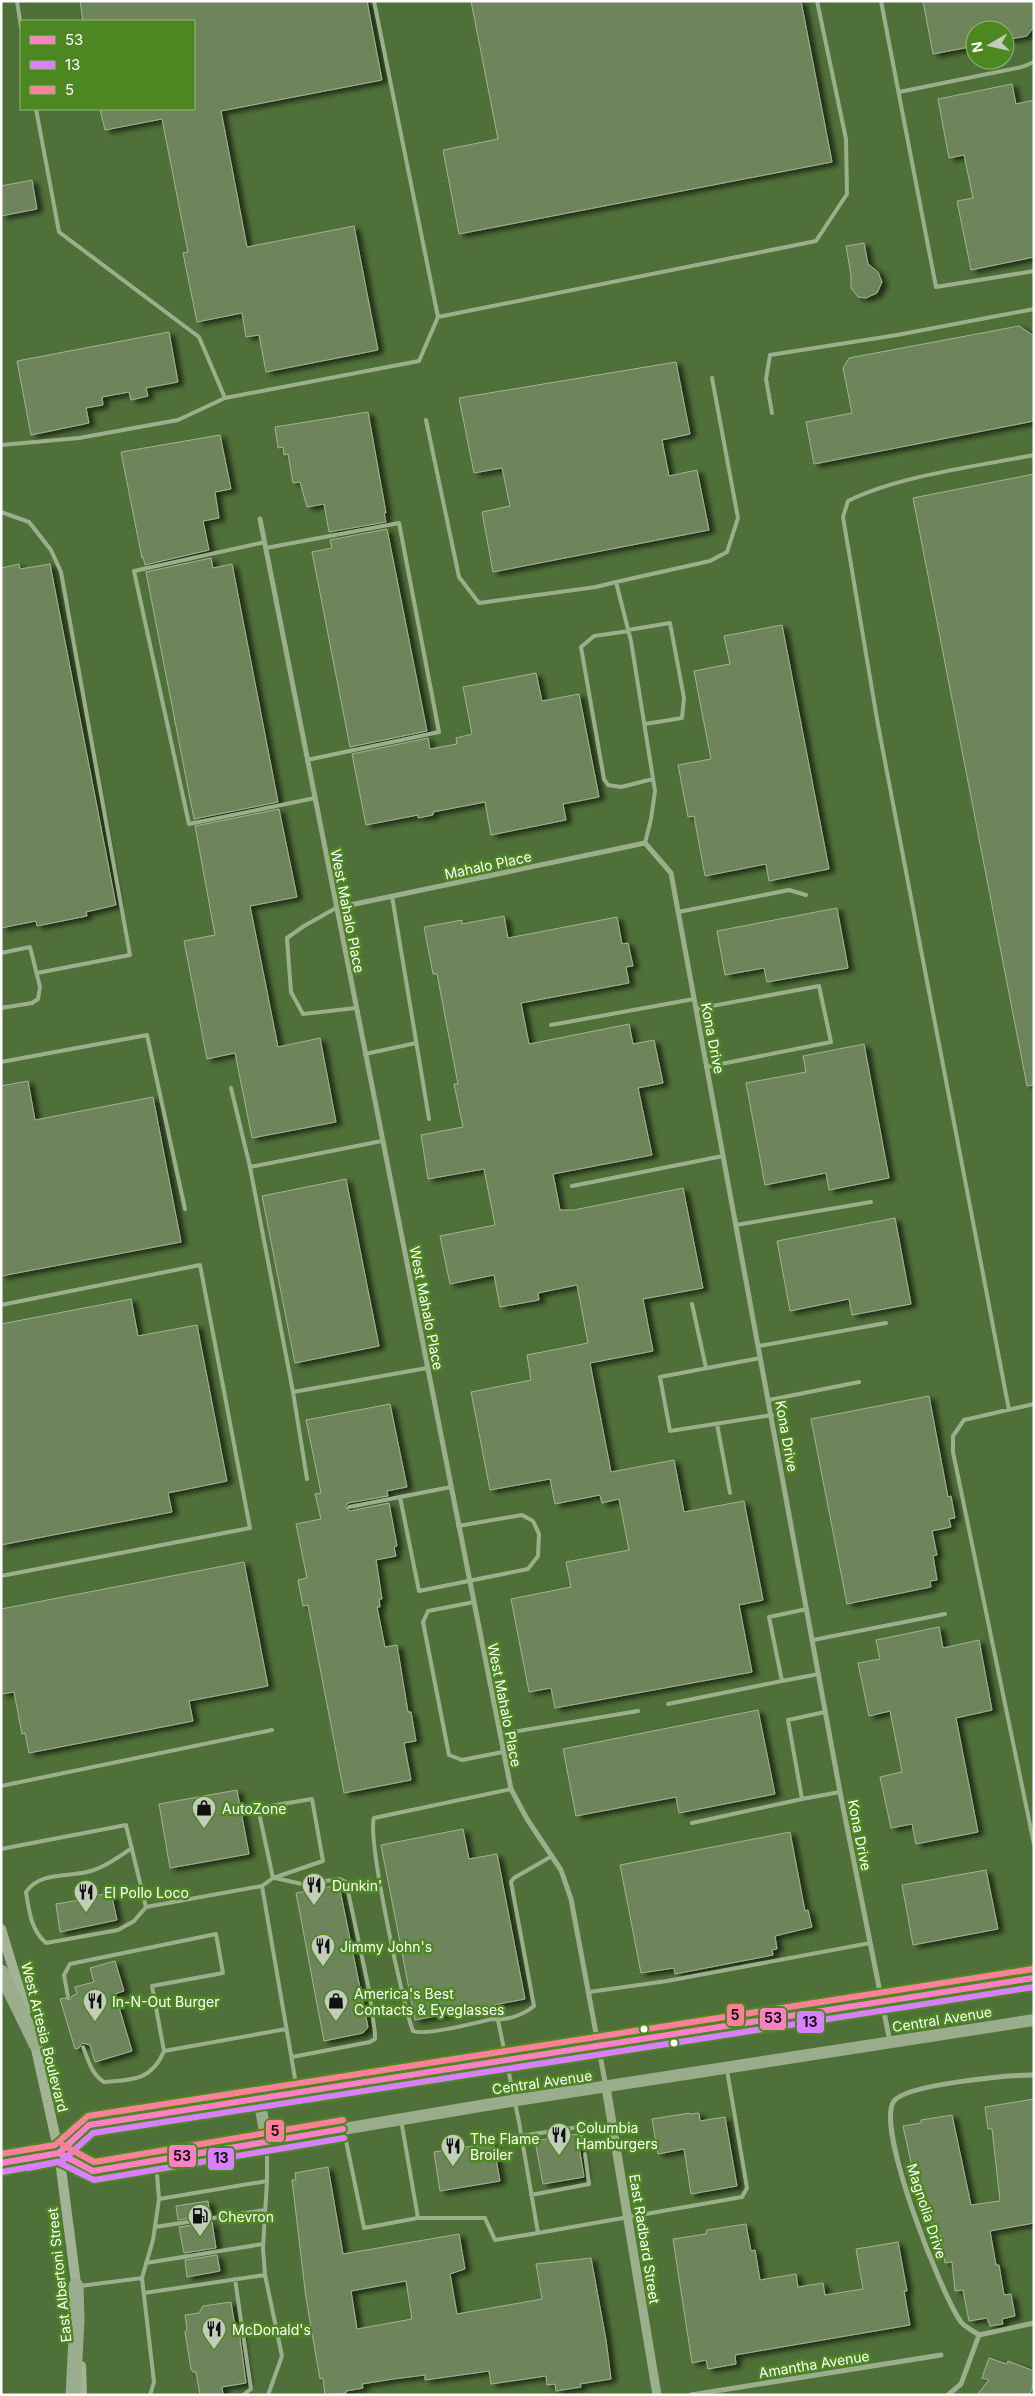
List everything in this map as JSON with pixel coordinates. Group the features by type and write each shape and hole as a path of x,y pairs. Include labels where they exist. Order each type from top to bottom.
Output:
{"highway":[{"path":"1,1972 36,2044"},
{"path":"73,2395 77,2320 76,2286"}],"main road":[{"name":"West Artesia Boulevard","path":"1,1929 36,2044 59,2153"},
{"name":"Central Avenue","path":"1034,1978 89,2125 59,2153 93,2170 515,2101 1034,2020"},
{"path":"259,2098 267,2142"},
{"path":"1,2163 59,2153"},
{"name":"East Albertoni Street","path":"59,2153 76,2286 82,2395"}],"street":[{"name":"West Mahalo Place","path":"260,519 511,1789 527,1819 561,1870 571,1899 606,2088"},
{"name":"Mahalo Place","path":"336,908 644,843"},
{"name":"Kona Drive","path":"644,843 671,873 825,1712 890,2043"},
{"name":"Magnolia Drive","path":"979,2335 962,2323 937,2278 906,2189 889,2120 894,2102 905,2093 957,2082 1034,2075"},
{"name":"East Radbard Street","path":"606,2088 657,2395"},
{"path":"948,2395 961,2384 979,2335 1034,2323"},
{"name":"Amantha Avenue","path":"691,2395 941,2355"}],"lane":[{"path":"17,1 20,20"},
{"path":"1,444 78,438 178,420 225,398 419,361 438,317 374,1"},
{"path":"438,317 816,241 847,194 846,139 817,1"},
{"path":"881,1 936,287 1034,271"},
{"path":"898,92 1022,67 1034,62"},
{"path":"36,110 59,232 199,337 225,398"},
{"path":"772,413 766,379 770,355 897,335 1034,309"},
{"path":"426,420 459,577 479,604 596,587 710,561 727,552 738,518 712,378"},
{"path":"1009,1410 878,725 843,517 848,501 867,491 1034,455"},
{"path":"1,512 29,522 51,550 61,572 130,955 37,973"},
{"path":"308,760 439,732 399,523 134,571 189,824 315,798"},
{"path":"616,582 628,631 655,791 651,819 644,843"},
{"path":"645,724 682,718 684,698 670,623 594,636 581,647 604,779 608,785 620,787 653,778"},
{"path":"678,912 789,890 806,896"},
{"path":"392,896 429,1119"},
{"path":"336,908 287,938 291,992 303,1014 356,1008"},
{"path":"1,953 30,947 40,987 38,999 32,1003 1,1008"},
{"path":"696,1008 819,986 831,1042 706,1067"},
{"path":"551,1025 694,998"},
{"path":"1,1062 147,1035 185,1209"},
{"path":"365,1054 416,1043"},
{"path":"231,1088 250,1167 293,1392 307,1479"},
{"path":"250,1167 382,1141"},
{"path":"572,1186 723,1156"},
{"path":"736,1225 871,1202"},
{"path":"1,1305 200,1265 250,1528 1,1576"},
{"path":"692,1304 706,1368"},
{"path":"759,1346 886,1324"},
{"path":"761,1358 660,1378 670,1431 772,1415"},
{"path":"293,1392 427,1368"},
{"path":"769,1400 860,1382"},
{"path":"1034,1404 964,1420 953,1436 953,1452 1034,1844"},
{"path":"717,1424 730,1492"},
{"path":"349,1507 451,1487"},
{"path":"400,1497 419,1591 528,1569 538,1556 539,1534 533,1521 522,1515 458,1526"},
{"path":"474,1602 428,1611 423,1622 448,1755 462,1760 504,1752"},
{"path":"782,1681 768,1617 807,1609"},
{"path":"813,1640 944,1614"},
{"path":"668,1704 819,1674"},
{"path":"500,1734 638,1711"},
{"path":"802,1799 788,1720 825,1712"},
{"path":"1,1786 272,1730"},
{"path":"511,1789 374,1818 372,1825 396,1966 413,2031 440,2030 498,2020 527,2012 534,2006 511,1882 514,1878 552,1856"},
{"path":"692,1823 840,1792"},
{"path":"132,1848 111,1862 88,1872 39,1880 30,1886 26,1892 30,1915 40,1937 46,1943 118,1930 134,1921 146,1907 262,1886 273,1878 323,1861 312,1800 258,1808 273,1878"},
{"path":"1,1849 126,1825 146,1907"},
{"path":"273,1878 302,1884 340,1879 346,1882 369,1990 375,2033 375,2038 370,2042 292,2057"},
{"path":"262,1886 297,2092"},
{"path":"68,1997 64,1975 70,1964 216,1934 223,1973 152,1986 164,2051 158,2066 146,2075 104,2082 92,2070 83,2047"},
{"path":"589,1992 667,1981 870,1943"},
{"path":"498,2020 515,2101 538,2234"},
{"path":"164,2051 286,2030"},
{"path":"344,2129 364,2228 418,2218 485,2218 495,2240 538,2234 742,2197 746,2194 748,2188 727,2069"},
{"path":"401,2120 418,2218"},
{"path":"521,2136 578,2127 583,2143"},
{"path":"267,2142 268,2182 263,2244 265,2275 282,2356 268,2395"},
{"path":"531,2196 589,2184 585,2154"},
{"path":"150,2395 154,2382 142,2278 155,2227 159,2199 156,2160"},
{"path":"159,2199 268,2182"},
{"path":"155,2227 265,2210"},
{"path":"146,2263 263,2244"},
{"path":"144,2293 265,2275"},
{"path":"76,2286 142,2278"},
{"path":"235,2279 251,2389 243,2395"}],"building":[{"path":"80,1 367,1 382,80 221,111 247,247 354,226 378,350 266,372 259,335 246,337 242,313 197,322 183,253 188,252 162,119 105,130 100,110 195,110 195,20 83,20"},
{"path":"471,1 801,1 832,162 459,234 443,150 498,139"},
{"path":"923,1 1034,1 1034,27 1027,36 1015,38 1015,20 965,20 965,48 933,54"},
{"path":"1012,84 1016,104 1034,100 1034,257 971,270 957,201 973,198 964,155 949,158 938,99"},
{"path":"32,180 37,209 1,216 1,186"},
{"path":"864,243 868,264 878,272 882,282 877,293 866,298 858,297 851,288 851,275 846,246"},
{"path":"1019,326 1034,336 1034,421 814,464 806,422 852,413 843,368 849,358"},
{"path":"169,332 178,382 146,388 148,396 131,400 129,392 102,397 103,405 86,408 89,423 31,435 17,361"},
{"path":"676,362 690,434 662,440 669,476 697,470 709,530 493,572 482,512 510,506 502,468 474,473 459,398"},
{"path":"368,412 386,522 329,532 324,504 307,507 300,482 293,483 288,454 284,455 283,447 278,448 275,427"},
{"path":"220,435 231,489 215,492 219,518 203,521 209,550 145,565 121,452"},
{"path":"1034,474 1034,1085 1027,1086 913,498"},
{"path":"387,529 427,731 350,747 312,552 332,548 330,540"},
{"path":"211,558 213,568 232,564 278,802 194,819 146,572"},
{"path":"19,564 20,569 50,564 116,905 86,912 87,916 37,926 36,921 1,928 1,568"},
{"path":"782,625 829,869 769,881 766,864 705,876 694,816 688,817 678,765 711,759 694,671 730,664 724,636"},
{"path":"536,673 542,701 579,694 599,797 563,804 566,820 491,835 485,802 433,812 433,815 418,818 418,815 366,825 352,754 428,738 430,749 457,744 456,738 472,734 463,687"},
{"path":"279,809 297,897 250,906 278,1047 320,1038 336,1122 252,1138 235,1053 207,1059 184,941 215,935 195,826"},
{"path":"837,908 848,968 767,982 764,968 725,975 717,931"},
{"path":"504,916 508,938 617,917 622,944 628,943 633,966 626,967 629,983 521,1003 529,1044 629,1024 633,1044 654,1040 663,1083 638,1088 652,1155 553,1174 560,1210 574,1210 683,1188 703,1288 643,1299 653,1351 590,1363 611,1472 674,1460 684,1512 744,1501 763,1600 739,1605 752,1672 555,1708 551,1688 529,1692 511,1599 571,1587 566,1562 629,1550 619,1499 602,1503 600,1495 555,1504 550,1479 490,1490 471,1392 531,1380 527,1355 588,1343 577,1285 538,1293 539,1300 500,1307 494,1275 450,1284 440,1236 495,1225 484,1169 428,1179 421,1135 463,1127 454,1084 458,1084 437,974 433,974 424,927 462,920 462,924"},
{"path":"864,1044 889,1178 829,1190 826,1173 765,1185 746,1083 806,1072 803,1056"},
{"path":"28,1081 35,1120 153,1097 181,1242 1,1276 1,1086"},
{"path":"346,1179 379,1346 295,1363 262,1196"},
{"path":"895,1218 911,1304 852,1315 849,1299 790,1311 777,1241"},
{"path":"131,1299 138,1336 197,1325 227,1481 168,1493 172,1512 1,1545 1,1324"},
{"path":"929,1396 948,1497 951,1496 955,1518 949,1519 951,1527 932,1531 937,1555 933,1556 937,1580 930,1581 931,1587 847,1604 811,1419"},
{"path":"390,1404 407,1487 387,1491 388,1496 348,1503 345,1507 350,1511 389,1503 397,1546 394,1547 396,1556 376,1560 382,1599 379,1599 380,1607 377,1607 385,1647 397,1645 408,1712 411,1712 416,1741 404,1743 411,1780 344,1793 308,1605 303,1606 298,1580 307,1578 296,1524 321,1519 315,1494 321,1493 306,1420"},
{"path":"244,1562 268,1686 189,1701 193,1721 29,1753 25,1733 22,1734 14,1692 1,1694 1,1609"},
{"path":"939,1627 943,1648 979,1640 992,1710 956,1718 978,1832 916,1844 912,1824 891,1828 880,1777 902,1772 890,1711 869,1716 858,1663 880,1659 876,1640"},
{"path":"758,1710 775,1794 679,1813 676,1797 576,1816 563,1749"},
{"name":"AutoZone","path":"237,1790 249,1854 170,1868 159,1804"},
{"path":"463,1829 469,1859 497,1854 525,1999 415,2020 381,1845"},
{"path":"790,1832 805,1911 808,1910 812,1927 775,1936 777,1949 772,1950 773,1955 675,1974 674,1968 641,1973 620,1865"},
{"path":"986,1870 998,1929 913,1945 902,1885"},
{"path":"334,1886 340,1890 368,2027 363,2033 324,2041 296,1893"},
{"name":"El Pollo Loco","path":"92,1892 93,1896 111,1893 117,1920 60,1932 56,1904 80,1900 78,1894"},
{"name":"In-N-Out Burger","path":"115,1961 124,1991 115,1994 132,2051 95,2062 90,2045 82,2043 79,2048 75,2049 60,1999 70,2000 72,1996 77,1994 75,1987 94,1982 90,1968"},
{"path":"1034,2099 1034,2223 990,2231 996,2265 999,2265 1004,2295 1011,2294 1015,2316 1002,2319 1003,2324 990,2326 987,2318 969,2321 963,2290 955,2291 952,2262 945,2263 940,2235 933,2235 928,2204 923,2205 918,2175 914,2176 903,2126 921,2123 921,2120 952,2115 971,2205 1000,2201 992,2129 988,2129 985,2107"},
{"path":"699,2113 700,2121 725,2117 737,2186 691,2194 684,2149 658,2154 652,2119"},
{"path":"577,2134 584,2177 543,2184 535,2141"},
{"path":"493,2143 500,2181 440,2191 434,2152"},
{"path":"328,2167 343,2254 459,2234 465,2269 450,2274 457,2314 542,2299 536,2264 591,2258 611,2379 580,2384 581,2387 556,2391 555,2384 547,2385 546,2376 491,2384 489,2371 425,2380 425,2375 393,2379 362,2384 363,2388 346,2391 346,2393 325,2395 323,2378 320,2379 306,2298 292,2180 296,2180 295,2173","holes":["406,2281 412,2319 357,2329 351,2291"]},
{"path":"208,2201 210,2215 178,2220 176,2206"},
{"path":"212,2222 216,2248 184,2253 179,2227"},
{"path":"746,2224 751,2251 755,2250 760,2280 796,2274 798,2287 823,2283 825,2295 863,2289 856,2249 898,2242 907,2291 904,2291 910,2325 735,2355 736,2364 708,2369 706,2360 692,2363 673,2239 706,2234 707,2230"},
{"path":"217,2255 220,2271 187,2277 185,2260"},
{"path":"231,2302 236,2333 239,2332 246,2383 222,2387 223,2395 200,2395 196,2372 193,2372 191,2369 185,2332 187,2329 185,2315 199,2313 203,2306"},
{"path":"989,2358 1007,2364 1008,2361 1034,2371 1034,2383 1030,2394 977,2395 989,2380 982,2378"}],"transit line":[{"name":"5","path":"1,2154 55,2145 88,2116 1033,1969"},
{"name":"53","path":"1,2163 59,2153 89,2125 1034,1978"},
{"name":"13","path":"2,2172 62,2161 93,2133 1034,1987"},
{"name":"5","path":"63,2145 94,2162 343,2120"},
{"name":"53","path":"26,2159 59,2153 93,2171 343,2129"},
{"name":"13","path":"28,2168 58,2162 94,2180 344,2138"}],"place":[{"name":"AutoZone","path":"204,1829"},
{"name":"Dunkin'","path":"314,1906"},
{"name":"El Pollo Loco","path":"86,1913"},
{"name":"Jimmy John's","path":"323,1967"},
{"name":"In-N-Out Burger","path":"95,2022"},
{"name":"America's Best Contacts & Eyeglasses","path":"336,2022"},
{"name":"Columbia Hamburgers","path":"559,2156"},
{"name":"The Flame Broiler","path":"453,2167"},
{"name":"Chevron","path":"200,2237"},
{"name":"McDonald's","path":"214,2350"}]}
